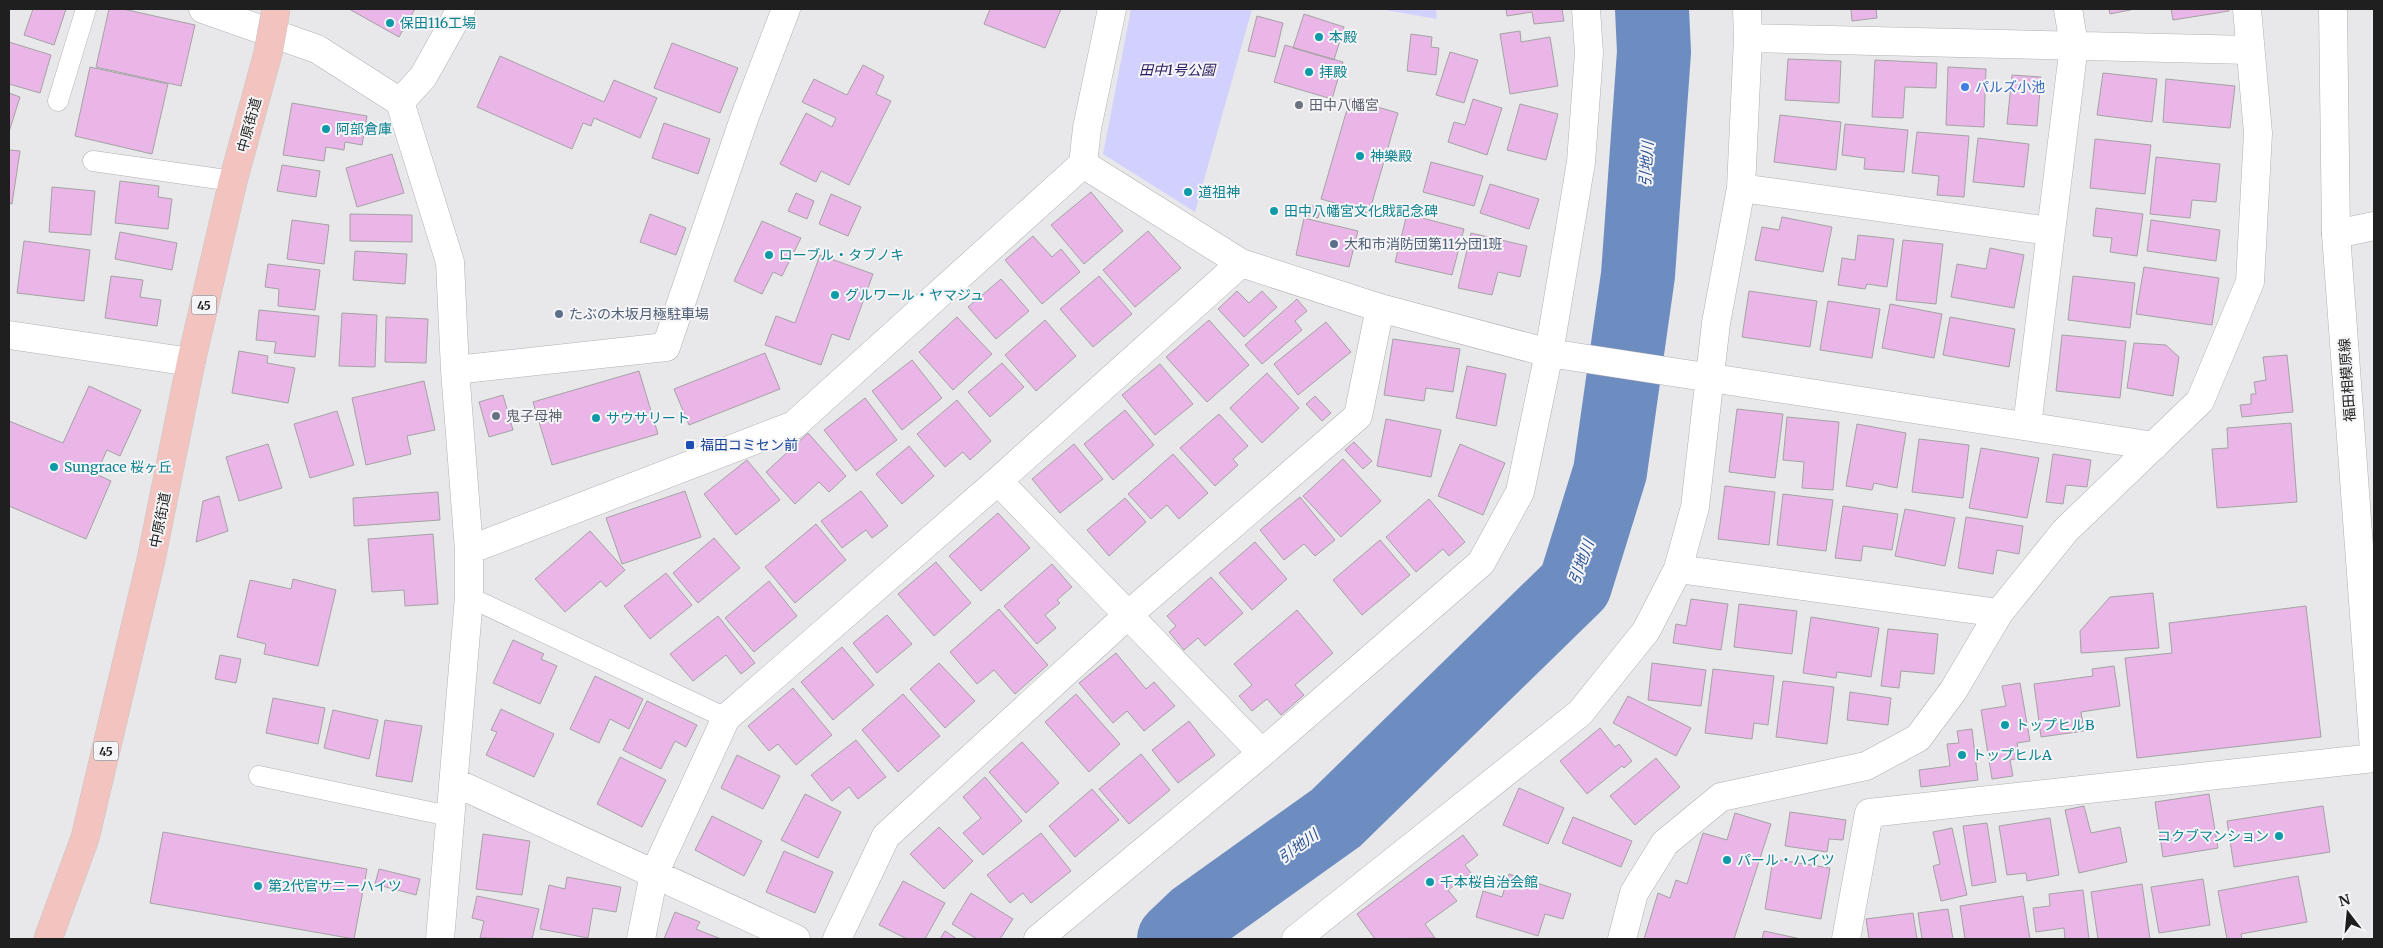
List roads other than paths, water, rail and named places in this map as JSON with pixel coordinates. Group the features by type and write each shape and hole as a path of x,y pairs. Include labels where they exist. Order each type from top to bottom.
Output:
{"main road":[{"name":"中原街道","path":"48,939 85,838 151,560 191,362 233,181 268,53 276,9"}],"street":[{"path":"203,9 318,49 400,102 450,262 454,370 469,550 469,597 440,939"},
{"path":"400,102 423,77 461,9"},
{"path":"454,370 666,347 744,116 786,9"},
{"path":"469,550 794,425 1083,164 1087,128 1112,9"},
{"path":"1038,939 1262,753 1481,563 1520,492 1548,352 1581,162 1589,53 1586,9"},
{"path":"1296,939 1580,714 1646,631 1678,569 1695,507 1716,323 1741,188 1748,38 1747,9"},
{"path":"2027,426 2074,45 2068,9"},
{"path":"1622,939 1634,893 1665,843 1721,797 1866,766 1918,738 1953,692 1999,613 2065,531 2200,401 2250,282 2258,133 2247,9"},
{"name":"福田相模原線","path":"2333,9 2336,234 2374,750"},
{"path":"1748,38 2250,50"},
{"path":"1083,164 1241,263 1380,308 1548,352 2154,446"},
{"path":"1741,188 2050,232"},
{"path":"2336,234 2374,226"},
{"path":"641,939 654,874 726,718 998,481 1241,263"},
{"path":"837,939 886,836 1128,615 1358,416 1380,308"},
{"path":"9,335 191,362"},
{"path":"998,481 1262,753"},
{"path":"1678,569 1999,613"},
{"path":"1846,939 1869,813 2374,758"},
{"path":"454,782 796,939"}],"lane":[{"path":"58,101 86,9"},
{"path":"93,161 233,181"},
{"path":"469,597 726,718"},
{"path":"259,776 450,816"}],"waterway":[{"name":"引地川","path":"1174,939 1196,918 1336,818 1575,585 1610,472 1638,275 1654,52 1652,9"}],"place":[{"name":"保田116工場","path":"390,23"},
{"name":"本殿","path":"1319,37"},
{"name":"拝殿","path":"1309,72"},
{"name":"パルズ小池","path":"1965,87"},
{"name":"田中八幡宮","path":"1299,105"},
{"name":"阿部倉庫","path":"326,129"},
{"name":"神樂殿","path":"1360,156"},
{"name":"道祖神","path":"1188,192"},
{"name":"田中八幡宮文化戝記念碑","path":"1274,211"},
{"name":"大和市消防団第11分団1班","path":"1334,244"},
{"name":"ローブル・タブノキ","path":"769,255"},
{"name":"グルワール・ヤマジュ","path":"835,295"},
{"name":"たぶの木坂月極駐車場","path":"559,314"},
{"name":"鬼子母神","path":"496,416"},
{"name":"サウサリート","path":"596,418"},
{"name":"福田コミセン前","path":"690,445"},
{"name":"Sungrace 桜ヶ丘","path":"54,467"},
{"name":"トップヒルB","path":"2005,725"},
{"name":"トップヒルA","path":"1962,755"},
{"name":"コクブマンション","path":"2279,836"},
{"name":"パール・ハイツ","path":"1727,860"},
{"name":"千本桜自治会館","path":"1430,882"},
{"name":"第2代官サニーハイツ","path":"258,886"}],"park label":[{"name":"田中1号公園","path":"1177,70"}]}
